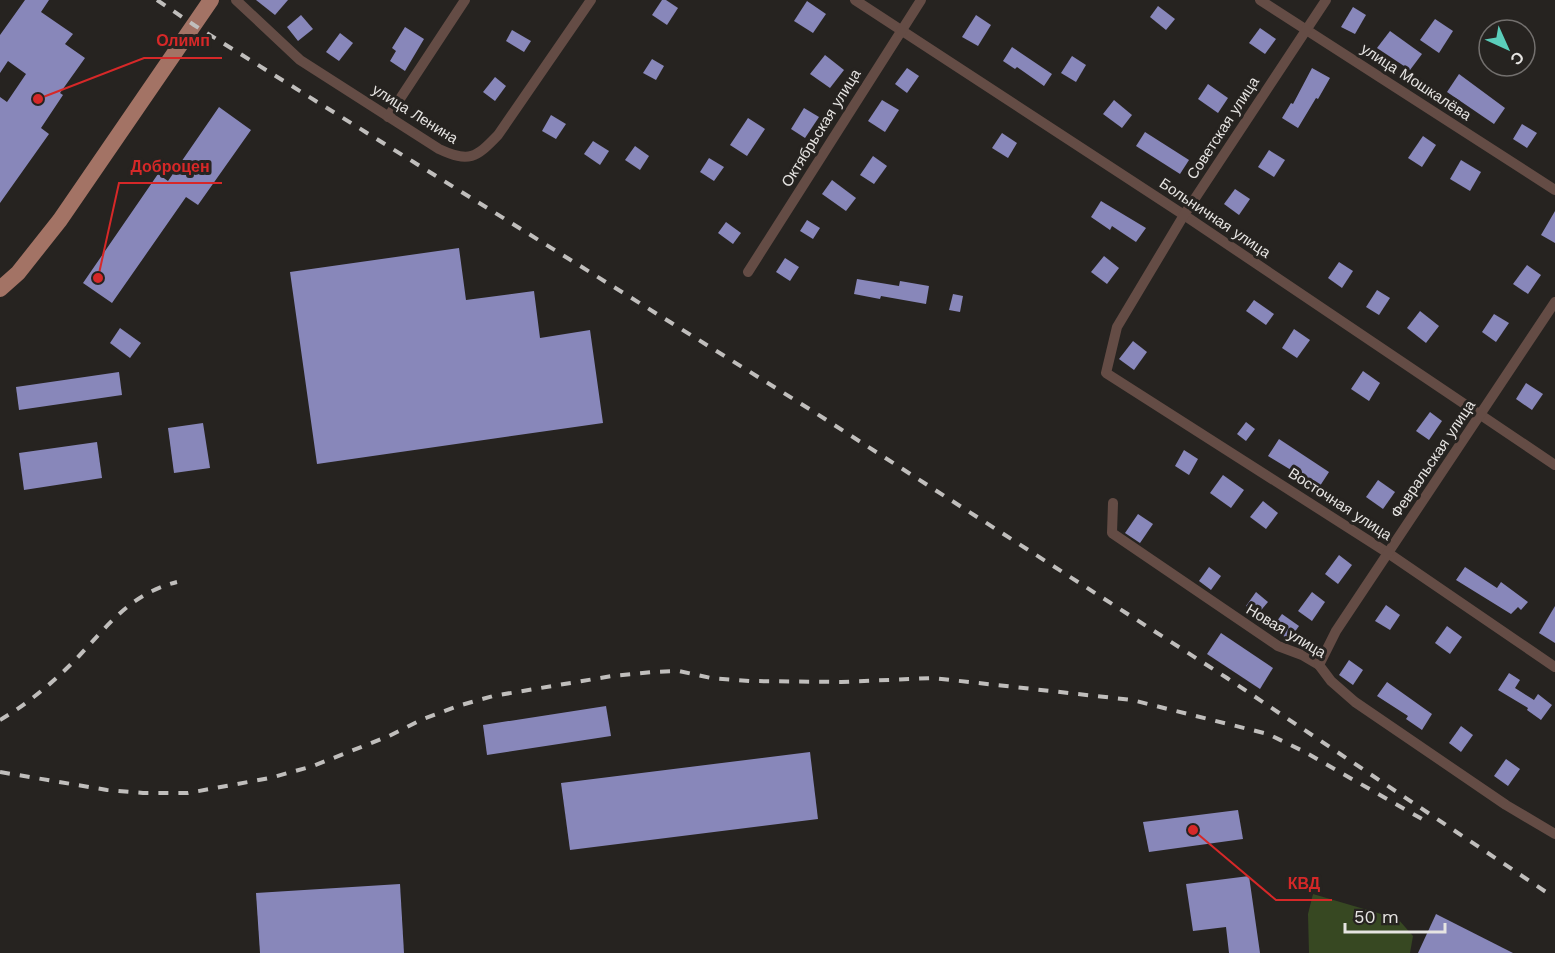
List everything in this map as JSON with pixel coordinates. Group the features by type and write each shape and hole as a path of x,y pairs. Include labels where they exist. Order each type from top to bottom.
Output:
{"main road":[{"path":"0,289 18,273 60,220 211,0"}],"street":[{"name":"улица Ленина","path":"236,0 300,60 439,149 457,157 471,156 485,149 509,121 591,0"},
{"path":"388,117 465,0"},
{"name":"Больничная улица","path":"855,0 1184,215 1555,465"},
{"name":"Октябрьская улица","path":"748,272 921,0"},
{"name":"улица Мошкалёва","path":"1260,0 1555,190"},
{"name":"Советская улица","path":"1106,373 1117,327 1184,215 1326,0"},
{"name":"Февральская улица","path":"1319,665 1336,631 1555,302"},
{"name":"Восточная улица","path":"1106,373 1388,553 1555,667"},
{"name":"Новая улица","path":"1113,503 1112,533 1278,646 1302,655 1319,665 1331,681 1355,702 1506,805 1555,834"}],"green space":[{"path":"1313,894 1398,919 1413,936 1410,953 1309,953 1308,914"}],"building":[{"path":"25,0 49,0 41,12 73,34 65,44 85,58 60,93 63,95 41,128 49,134 0,203 0,97 7,102 26,74 8,61 0,73 0,35"},
{"path":"256,0 288,0 275,15"},
{"path":"662,0 678,8 667,25 652,15"},
{"path":"807,1 826,14 813,33 794,21"},
{"path":"1158,6 1175,19 1166,30 1150,17"},
{"path":"1353,7 1366,15 1355,34 1341,27"},
{"path":"301,15 313,29 298,41 287,27"},
{"path":"976,15 991,25 978,46 962,37"},
{"path":"1435,19 1453,31 1439,53 1420,40"},
{"path":"405,27 424,39 405,71 390,61 396,51 392,48"},
{"path":"1260,28 1276,39 1265,54 1249,43"},
{"path":"512,30 531,41 524,52 506,41"},
{"path":"1390,31 1422,54 1410,70 1377,48"},
{"path":"340,33 353,43 339,61 326,52"},
{"path":"1012,47 1052,74 1044,86 1017,67 1015,69 1003,61"},
{"path":"825,55 844,70 830,88 810,74"},
{"path":"1072,56 1086,65 1076,82 1061,73"},
{"path":"652,59 664,66 656,80 643,73"},
{"path":"907,68 919,76 907,93 895,84"},
{"path":"1312,68 1330,78 1298,128 1282,118 1291,103 1293,104"},
{"path":"1459,74 1505,108 1494,124 1447,92"},
{"path":"495,77 506,86 495,101 483,92"},
{"path":"1208,84 1228,98 1218,113 1198,99"},
{"path":"882,100 899,110 885,132 868,121"},
{"path":"1114,100 1132,115 1122,128 1103,114"},
{"path":"219,107 251,130 198,205 186,197 112,303 83,283 158,174 168,181"},
{"path":"804,108 819,117 805,138 791,129"},
{"path":"551,115 566,124 556,139 542,131"},
{"path":"748,118 765,129 747,156 730,145"},
{"path":"1522,124 1537,133 1527,148 1513,139"},
{"path":"1145,132 1189,160 1180,174 1136,146"},
{"path":"1002,133 1017,143 1008,158 992,148"},
{"path":"1423,136 1436,145 1422,167 1408,158"},
{"path":"593,141 609,151 600,165 584,154"},
{"path":"635,146 649,156 640,170 625,160"},
{"path":"1269,150 1285,160 1274,177 1258,167"},
{"path":"873,156 887,166 874,184 860,175"},
{"path":"709,158 724,167 714,181 700,172"},
{"path":"1461,160 1481,172 1470,191 1450,179"},
{"path":"832,180 856,198 846,211 822,194"},
{"path":"1235,189 1250,199 1239,215 1224,204"},
{"path":"1101,201 1146,228 1136,242 1112,226 1110,230 1091,217"},
{"path":"1555,211 1555,243 1541,235"},
{"path":"807,220 820,228 813,239 800,231"},
{"path":"726,222 741,233 733,244 718,233"},
{"path":"459,248 466,300 534,291 540,338 590,330 603,423 317,464 290,272"},
{"path":"1104,256 1119,268 1107,284 1091,272"},
{"path":"785,258 799,267 790,281 776,272"},
{"path":"1339,262 1353,271 1342,288 1328,278"},
{"path":"1527,265 1541,275 1528,294 1513,284"},
{"path":"857,279 899,286 900,281 929,286 926,304 854,294"},
{"path":"1377,290 1390,298 1379,315 1366,307"},
{"path":"953,294 963,296 960,312 949,310"},
{"path":"1254,300 1274,314 1266,325 1246,311"},
{"path":"1420,311 1439,326 1426,343 1407,328"},
{"path":"1494,314 1509,323 1496,342 1482,332"},
{"path":"120,328 141,343 130,358 110,343"},
{"path":"1294,329 1310,340 1297,358 1282,348"},
{"path":"1133,341 1147,352 1134,370 1119,359"},
{"path":"1363,371 1380,383 1369,401 1351,389"},
{"path":"119,372 122,395 19,410 16,387"},
{"path":"1526,383 1543,394 1532,410 1516,399"},
{"path":"1430,412 1442,421 1429,440 1416,431"},
{"path":"1246,422 1255,429 1246,441 1237,434"},
{"path":"203,423 210,468 174,473 168,428"},
{"path":"1279,439 1329,472 1318,489 1268,456"},
{"path":"97,442 102,478 24,490 19,453"},
{"path":"1184,450 1198,459 1189,475 1175,466"},
{"path":"1223,475 1244,490 1231,508 1210,493"},
{"path":"1378,480 1395,492 1383,509 1366,497"},
{"path":"1263,501 1278,513 1266,529 1250,517"},
{"path":"1138,514 1153,524 1140,543 1125,533"},
{"path":"1339,555 1352,565 1338,584 1325,574"},
{"path":"1209,567 1221,576 1211,590 1199,581"},
{"path":"1465,567 1497,588 1501,582 1528,602 1521,610 1518,607 1511,614 1456,580"},
{"path":"1256,592 1268,602 1257,615 1246,606"},
{"path":"1312,592 1325,602 1312,621 1298,611"},
{"path":"1386,605 1400,615 1390,630 1375,621"},
{"path":"1555,606 1555,643 1539,633"},
{"path":"1282,614 1299,626 1289,640 1272,628"},
{"path":"1447,626 1462,637 1450,654 1435,643"},
{"path":"1221,633 1273,668 1260,689 1207,654"},
{"path":"1349,660 1363,670 1353,685 1339,675"},
{"path":"1509,673 1520,680 1515,688 1534,700 1538,694 1552,705 1541,720 1527,710 1528,708 1498,690"},
{"path":"1387,682 1432,714 1422,730 1406,719 1408,716 1377,696"},
{"path":"606,706 611,736 487,755 483,725"},
{"path":"1461,726 1473,735 1461,752 1449,743"},
{"path":"810,752 818,819 570,850 561,783"},
{"path":"1506,759 1520,769 1508,786 1494,776"},
{"path":"1238,810 1243,839 1149,852 1143,822"},
{"path":"1249,876 1260,953 1229,953 1226,927 1193,931 1186,884"},
{"path":"400,884 404,953 260,953 256,893"},
{"path":"1436,914 1513,953 1418,953"}],"railway":[{"path":"157,0 811,410 1227,678 1546,892"},
{"path":"0,720 32,699 52,682 122,611 147,594 177,582"},
{"path":"0,772 107,790 188,793 270,778 313,766 389,736 423,719 493,696 612,676 679,671 711,678 750,681 841,682 933,678 1132,700 1268,734 1303,751 1422,819"}],"place":[{"name":"Олимп","path":"38,99"},
{"name":"Доброцен","path":"98,278"},
{"name":"КВД","path":"1193,830"}]}
